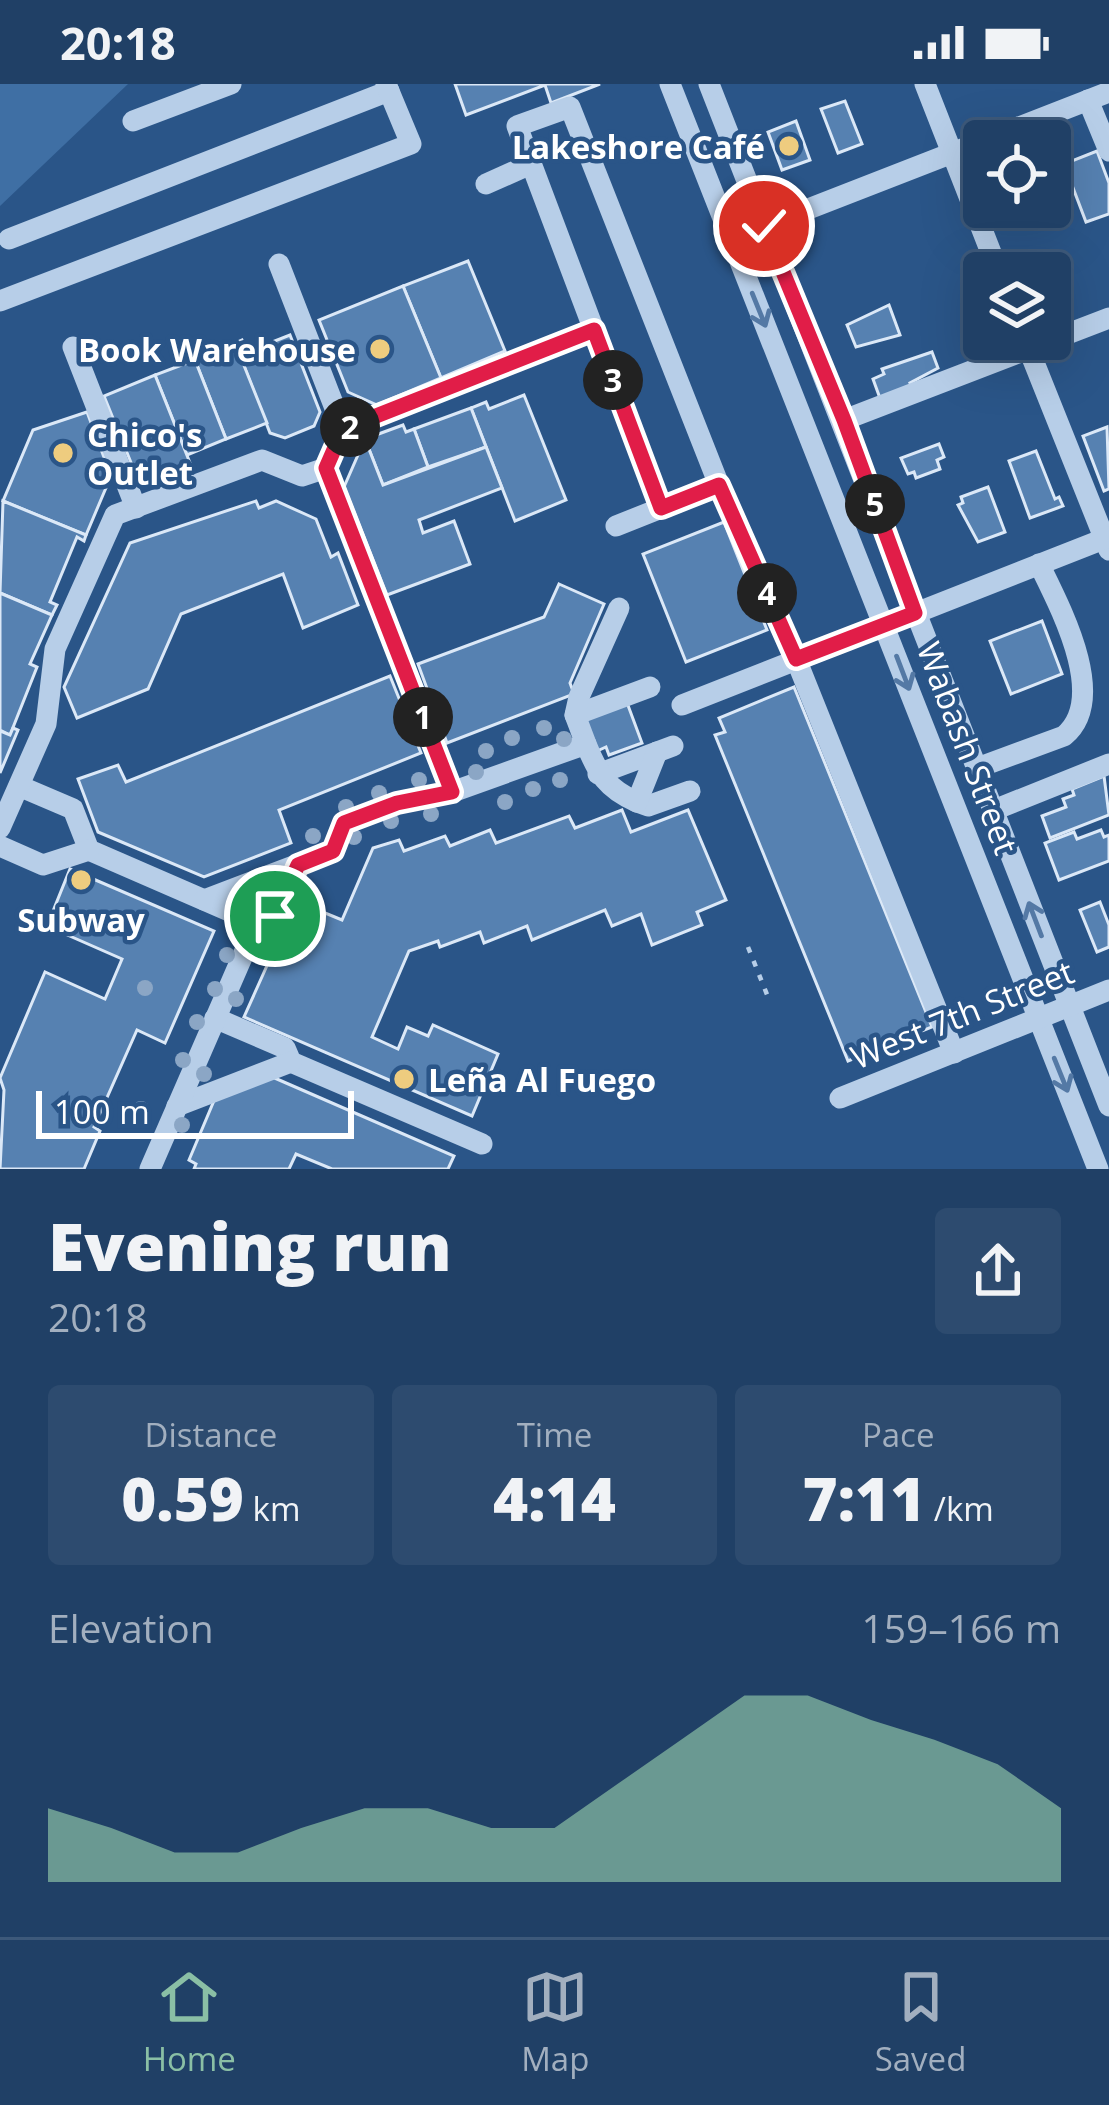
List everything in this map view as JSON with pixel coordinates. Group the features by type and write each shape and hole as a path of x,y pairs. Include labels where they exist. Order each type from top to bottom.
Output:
{"street":[{"path":"133,121 231,84"},
{"name":"Wabash Street","path":"670,84 1098,1169"},
{"name":"Wabash Street","path":"709,84 1109,1106"},
{"path":"925,84 991,252"},
{"path":"0,301 411,144 387,87 9,239"},
{"path":"731,239 1099,96 1109,151"},
{"path":"661,508 517,126 570,107 719,485 796,659 954,1053"},
{"path":"487,184 531,164"},
{"path":"279,264 343,429 326,468 452,792"},
{"path":"1071,330 1109,317"},
{"path":"73,346 136,508"},
{"path":"343,429 549,348"},
{"path":"844,420 988,360"},
{"path":"682,704 1039,564 1108,542 1034,360"},
{"path":"0,828 46,724 55,649 115,515 262,460 302,476 326,468"},
{"path":"616,526 719,485"},
{"path":"976,768 1064,736 1077,728 1088,706 1078,650 1039,564"},
{"path":"619,608 575,715 586,744 598,774 615,793 648,806 691,791"},
{"path":"575,715 650,687"},
{"path":"204,900 333,851 344,823 397,803 452,792 586,744"},
{"path":"598,774 665,749 637,802"},
{"path":"994,810 1109,764"},
{"path":"19,786 73,809 89,850"},
{"path":"0,846 44,865 89,850 256,923 275,916 298,865"},
{"path":"150,1169 256,923"},
{"name":"West 7th Street","path":"840,1098 1109,990"},
{"path":"215,1018 285,1048 292,1062 482,1144"},
{"path":"177,1106 292,1062"}],"path":[{"path":"748,947 770,1002"}],"shaded area":[{"path":"0,84 128,84 0,206"}],"building":[{"path":"455,84 600,84 551,103 545,85 466,115"},
{"path":"845,101 862,144 838,153 821,109"},
{"name":"Lakeshore Café","path":"796,121 810,160 782,170 768,132"},
{"path":"1097,151 1109,183 1109,214 1086,222 1071,182 1071,161"},
{"path":"468,261 505,351 441,378 403,286"},
{"name":"Book Warehouse","path":"403,286 441,378 377,405 348,392 319,320"},
{"path":"889,305 900,335 856,347 847,325"},
{"path":"290,335 320,412 314,426 285,438 270,433 235,343 242,340 247,352"},
{"path":"235,343 267,423 226,439 195,360"},
{"path":"932,352 938,368 910,383 913,389 881,401 873,379 884,374 882,369"},
{"path":"195,360 226,439 187,455 155,375"},
{"path":"155,375 190,463 156,477 132,465 104,396"},
{"path":"524,395 566,500 515,521 471,408 486,402 489,409"},
{"path":"471,408 486,447 428,467 414,429"},
{"name":"Chico's Outlet","path":"87,412 111,476 86,535 3,501 33,430"},
{"path":"403,425 406,432 414,429 428,467 383,485 365,439"},
{"path":"1107,427 1109,489 1104,491 1083,436"},
{"path":"365,439 383,485 486,447 502,488 419,520 423,533 454,521 470,564 387,595 344,487"},
{"path":"939,444 944,457 937,460 940,469 916,478 914,472 908,474 901,458"},
{"path":"1036,451 1055,499 1059,497 1063,506 1030,518 1009,461"},
{"path":"988,487 1005,532 978,542 958,505 963,503 961,497"},
{"path":"3,501 86,535 84,541 77,537 50,602 57,605 52,615 0,593"},
{"path":"256,501 259,508 276,501 316,519 331,557 338,553 358,605 303,628 283,574 181,614 148,689 77,718 64,687 130,543"},
{"path":"724,522 767,630 686,662 643,554"},
{"path":"559,584 604,604 570,683 574,694 447,743 418,664 544,617"},
{"path":"0,593 52,615 30,664 37,667 10,735 0,730"},
{"path":"1042,621 1062,674 1011,694 990,641"},
{"path":"390,676 421,753 279,810 291,843 204,877 98,832 78,779 118,765 126,782"},
{"path":"794,687 932,1027 848,1061 715,735 725,732 719,718"},
{"path":"626,700 642,743 609,755 606,747 597,751 584,715"},
{"path":"13,728 18,730 0,773 0,731 10,735"},
{"path":"1104,776 1109,815 1050,838 1042,816 1066,807 1063,799 1074,795 1072,789"},
{"path":"622,810 631,832 688,810 726,900 697,912 702,925 652,945 641,914 612,926 605,910 532,940 527,926 484,943 480,932 440,947 438,941 409,951 372,1037 398,1049 407,1027 428,1036 433,1025 498,1054 472,1116 244,1017 296,901 342,920 373,848 399,840 404,851 445,836 450,846 490,830 496,843 569,816 575,828"},
{"path":"1101,830 1104,837 1109,835 1109,861 1059,880 1045,843 1074,832 1077,839"},
{"path":"70,869 214,931 165,1043 137,1030 94,1127 100,1131 84,1169 0,1169 4,1090 0,1078 45,972 105,999 122,959 47,926"},
{"path":"1100,902 1109,925 1109,947 1097,952 1080,910"},
{"path":"270,1076 454,1156 448,1169 332,1169 296,1154 289,1169 194,1169 196,1164 189,1160 216,1096"}],"place":[{"name":"Lakeshore Café","path":"789,146"},
{"name":"Book Warehouse","path":"380,349"},
{"name":"Chico's Outlet","path":"63,453"},
{"name":"Subway","path":"81,880"},
{"name":"Leña Al Fuego","path":"404,1079"}],"route":[{"path":"275,916 298,865 333,851 344,823 397,803 452,792 326,468 343,429 594,330 661,508 719,485 796,659 915,613 844,420 764,226"}]}
